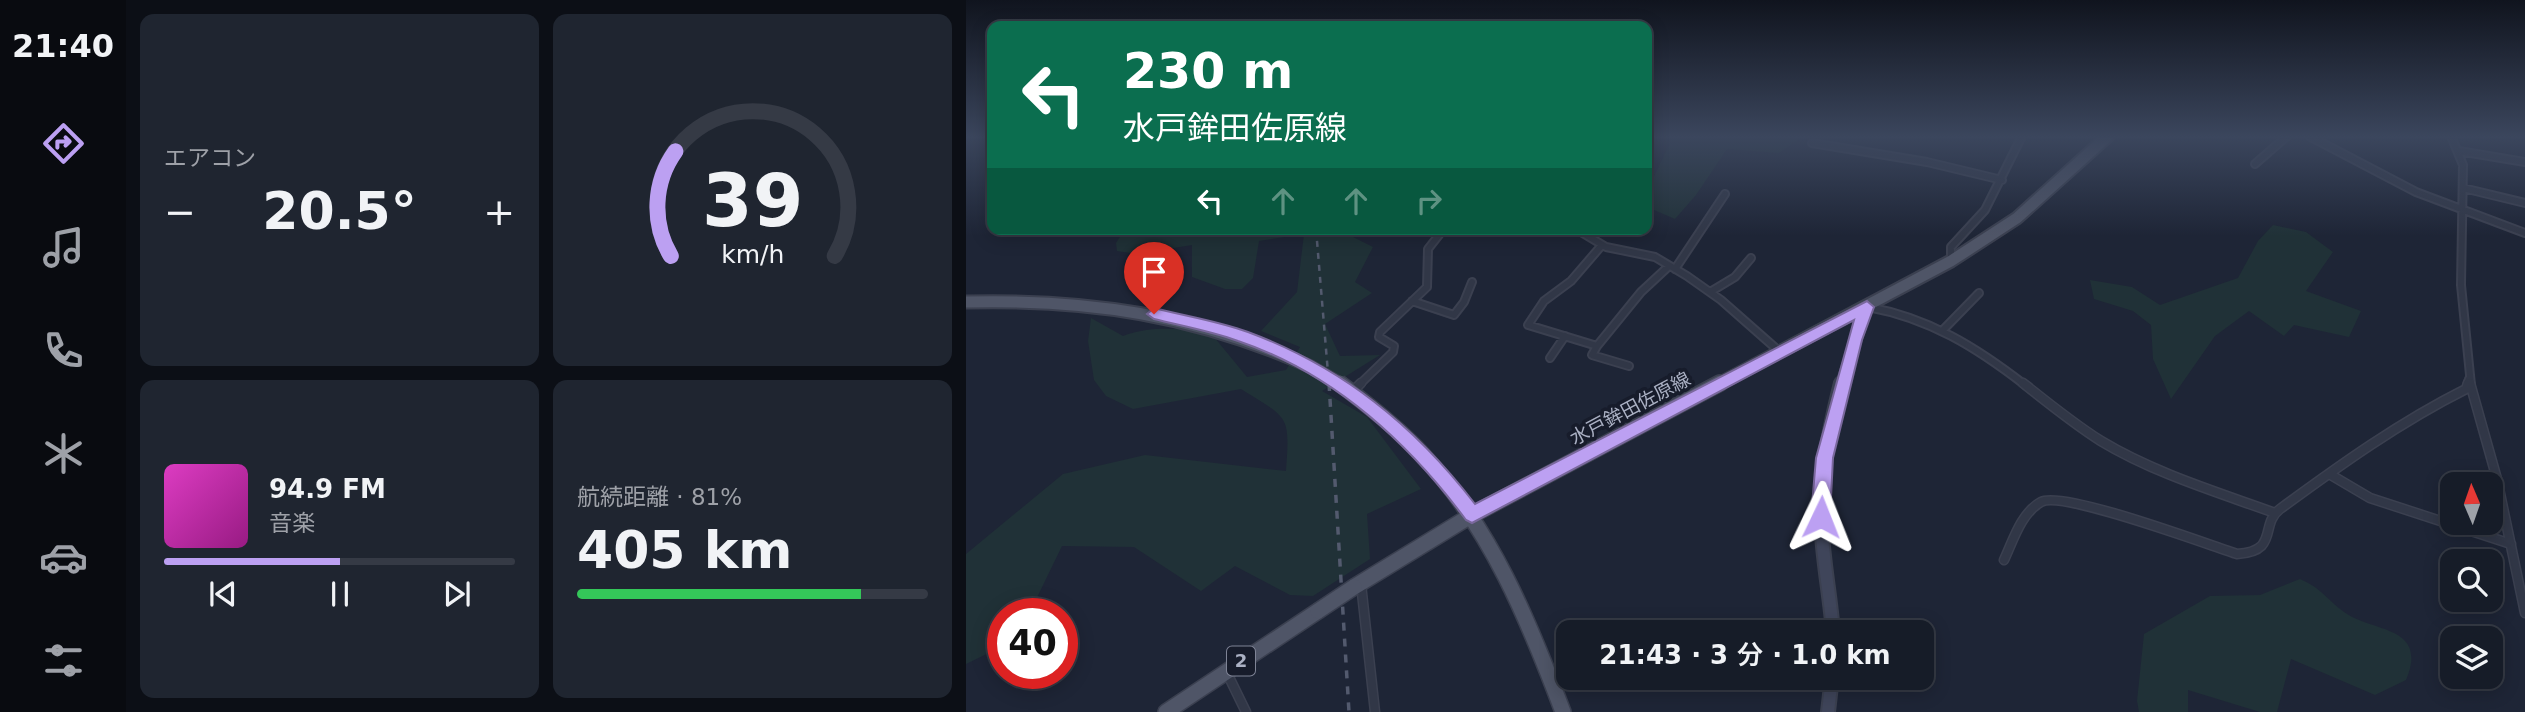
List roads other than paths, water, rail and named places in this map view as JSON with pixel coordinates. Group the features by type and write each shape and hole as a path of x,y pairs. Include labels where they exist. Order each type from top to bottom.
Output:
{"main road":[{"name":"水戸鉾田佐原線","path":"1166,712 1226,670 1472,514 1951,261 2017,218 2071,169"},
{"path":"966,302 1061,301 1134,310 1217,328 1275,349 1347,389 1380,413 1430,460 1472,514 1508,575 1563,712"}],"street":[{"path":"1957,169 2001,180"},
{"path":"1951,261 1951,247 1978,221 2006,169"},
{"path":"2374,169 2416,191 2525,233"},
{"path":"2461,169 2461,285 2469,379 2511,544 2525,612"},
{"path":"2463,188 2525,203"},
{"path":"1629,366 1592,355 1641,292 1672,268 1726,194"},
{"path":"1347,389 1393,352 1394,346 1379,337 1380,332 1427,287 1428,249 1439,235"},
{"path":"1586,235 1602,245 1655,257 1710,292 1780,352"},
{"path":"1597,346 1528,325 1544,301 1571,281 1602,245"},
{"path":"1710,292 1735,277 1751,258"},
{"path":"1412,301 1454,315 1464,302 1472,282"},
{"path":"1942,331 1979,293"},
{"path":"1832,620 1821,517 1822,479 1855,340 1867,307 1907,314 1942,331 1975,350 2102,441 2276,513"},
{"path":"1550,358 1565,336"},
{"path":"2004,560 2021,524 2039,503 2053,498 2079,503 2237,554 2252,553 2267,542 2276,513 2416,414 2466,389 2469,379"},
{"path":"2331,475 2370,498 2511,544"},
{"path":"1358,585 1375,712"},
{"path":"1226,670 1246,712"},
{"path":"1828,712 1831,690"}],"railway":[{"path":"1316,235 1329,385"},
{"path":"1329,383 1349,712"}]}
